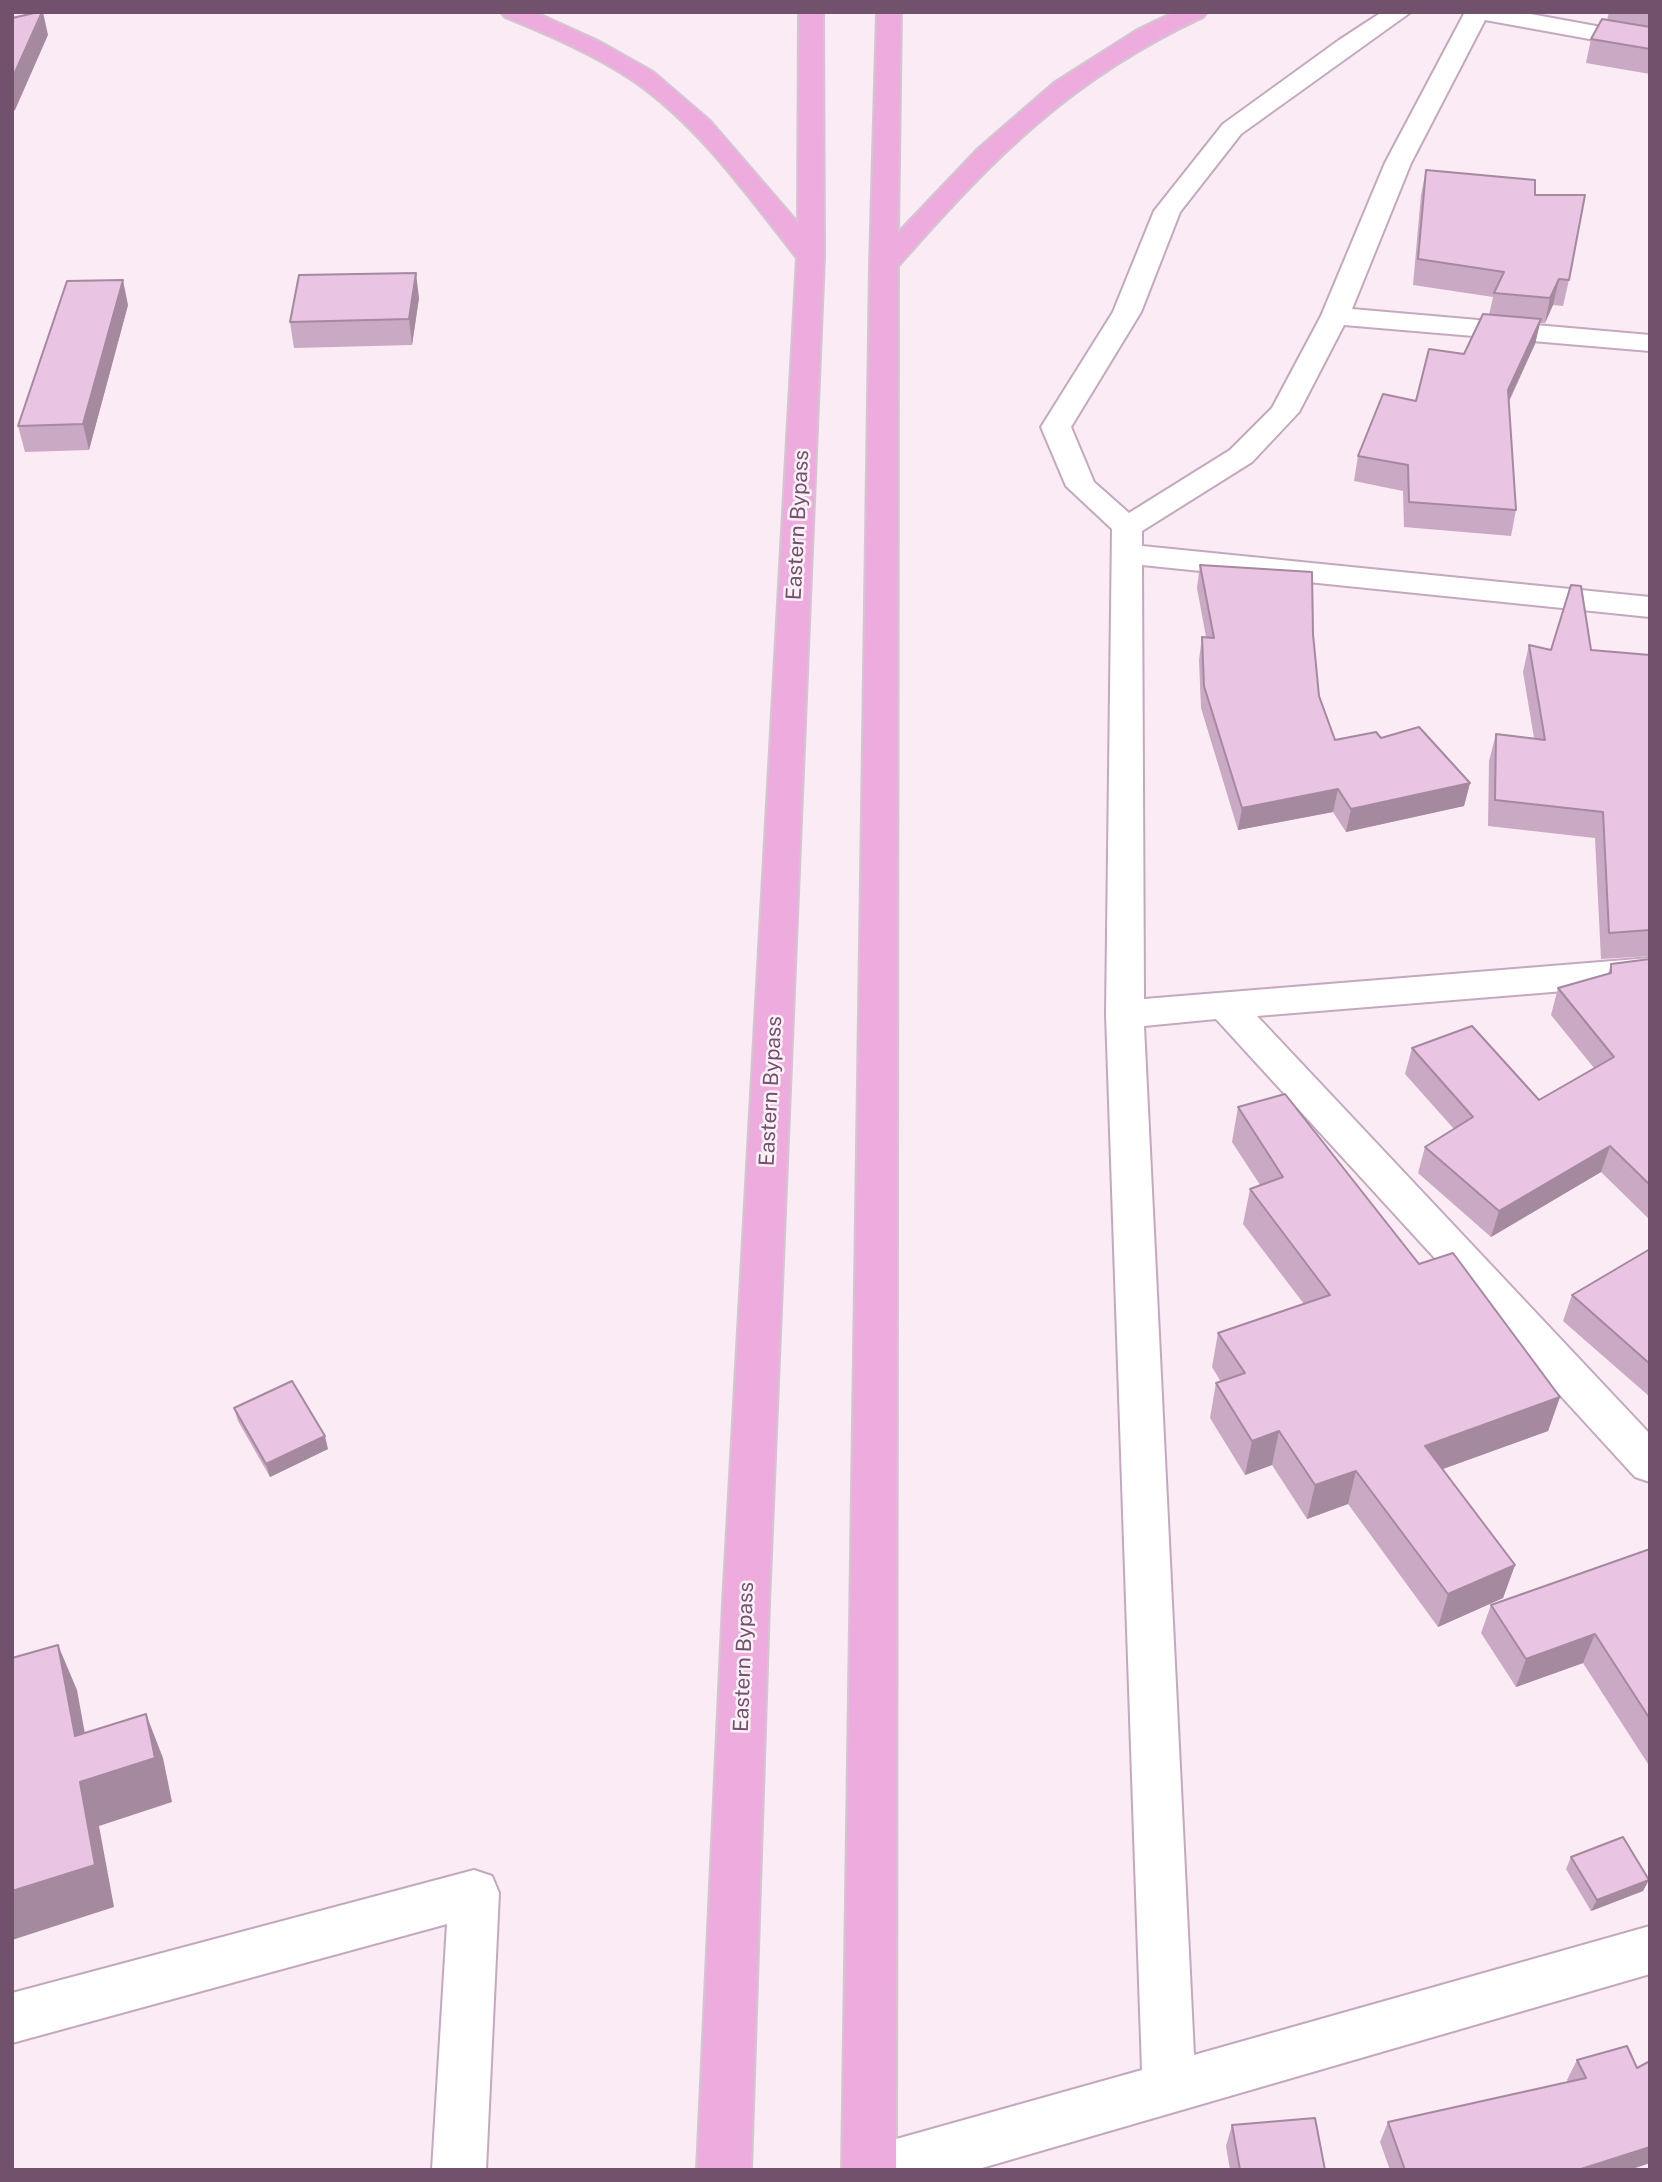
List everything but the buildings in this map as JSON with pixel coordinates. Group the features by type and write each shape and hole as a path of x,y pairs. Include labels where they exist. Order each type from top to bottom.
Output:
{"highway":[{"path":"513,12 614,61 659,88 697,123 811,257"},
{"name":"Eastern Bypass","path":"724,2170 748,1575 811,257 811,12"},
{"path":"869,2170 884,265 889,12"},
{"path":"884,265 966,173 1065,83 1119,50 1195,12"}],"street":[{"path":"1170,2088 1125,1014 1126,540 1081,486 1056,427 1127,312 1167,211 1232,129 1399,12"},
{"path":"1126,540 1241,456 1284,412 1335,316 1398,163 1478,12 1650,43"},
{"path":"1335,316 1650,343"},
{"path":"1126,540 1650,607"},
{"path":"1125,1014 1650,971"},
{"path":"1225,1005 1650,1464"},
{"path":"12,2018 474,1893 459,2170"},
{"path":"882,2170 1650,1950"}]}
